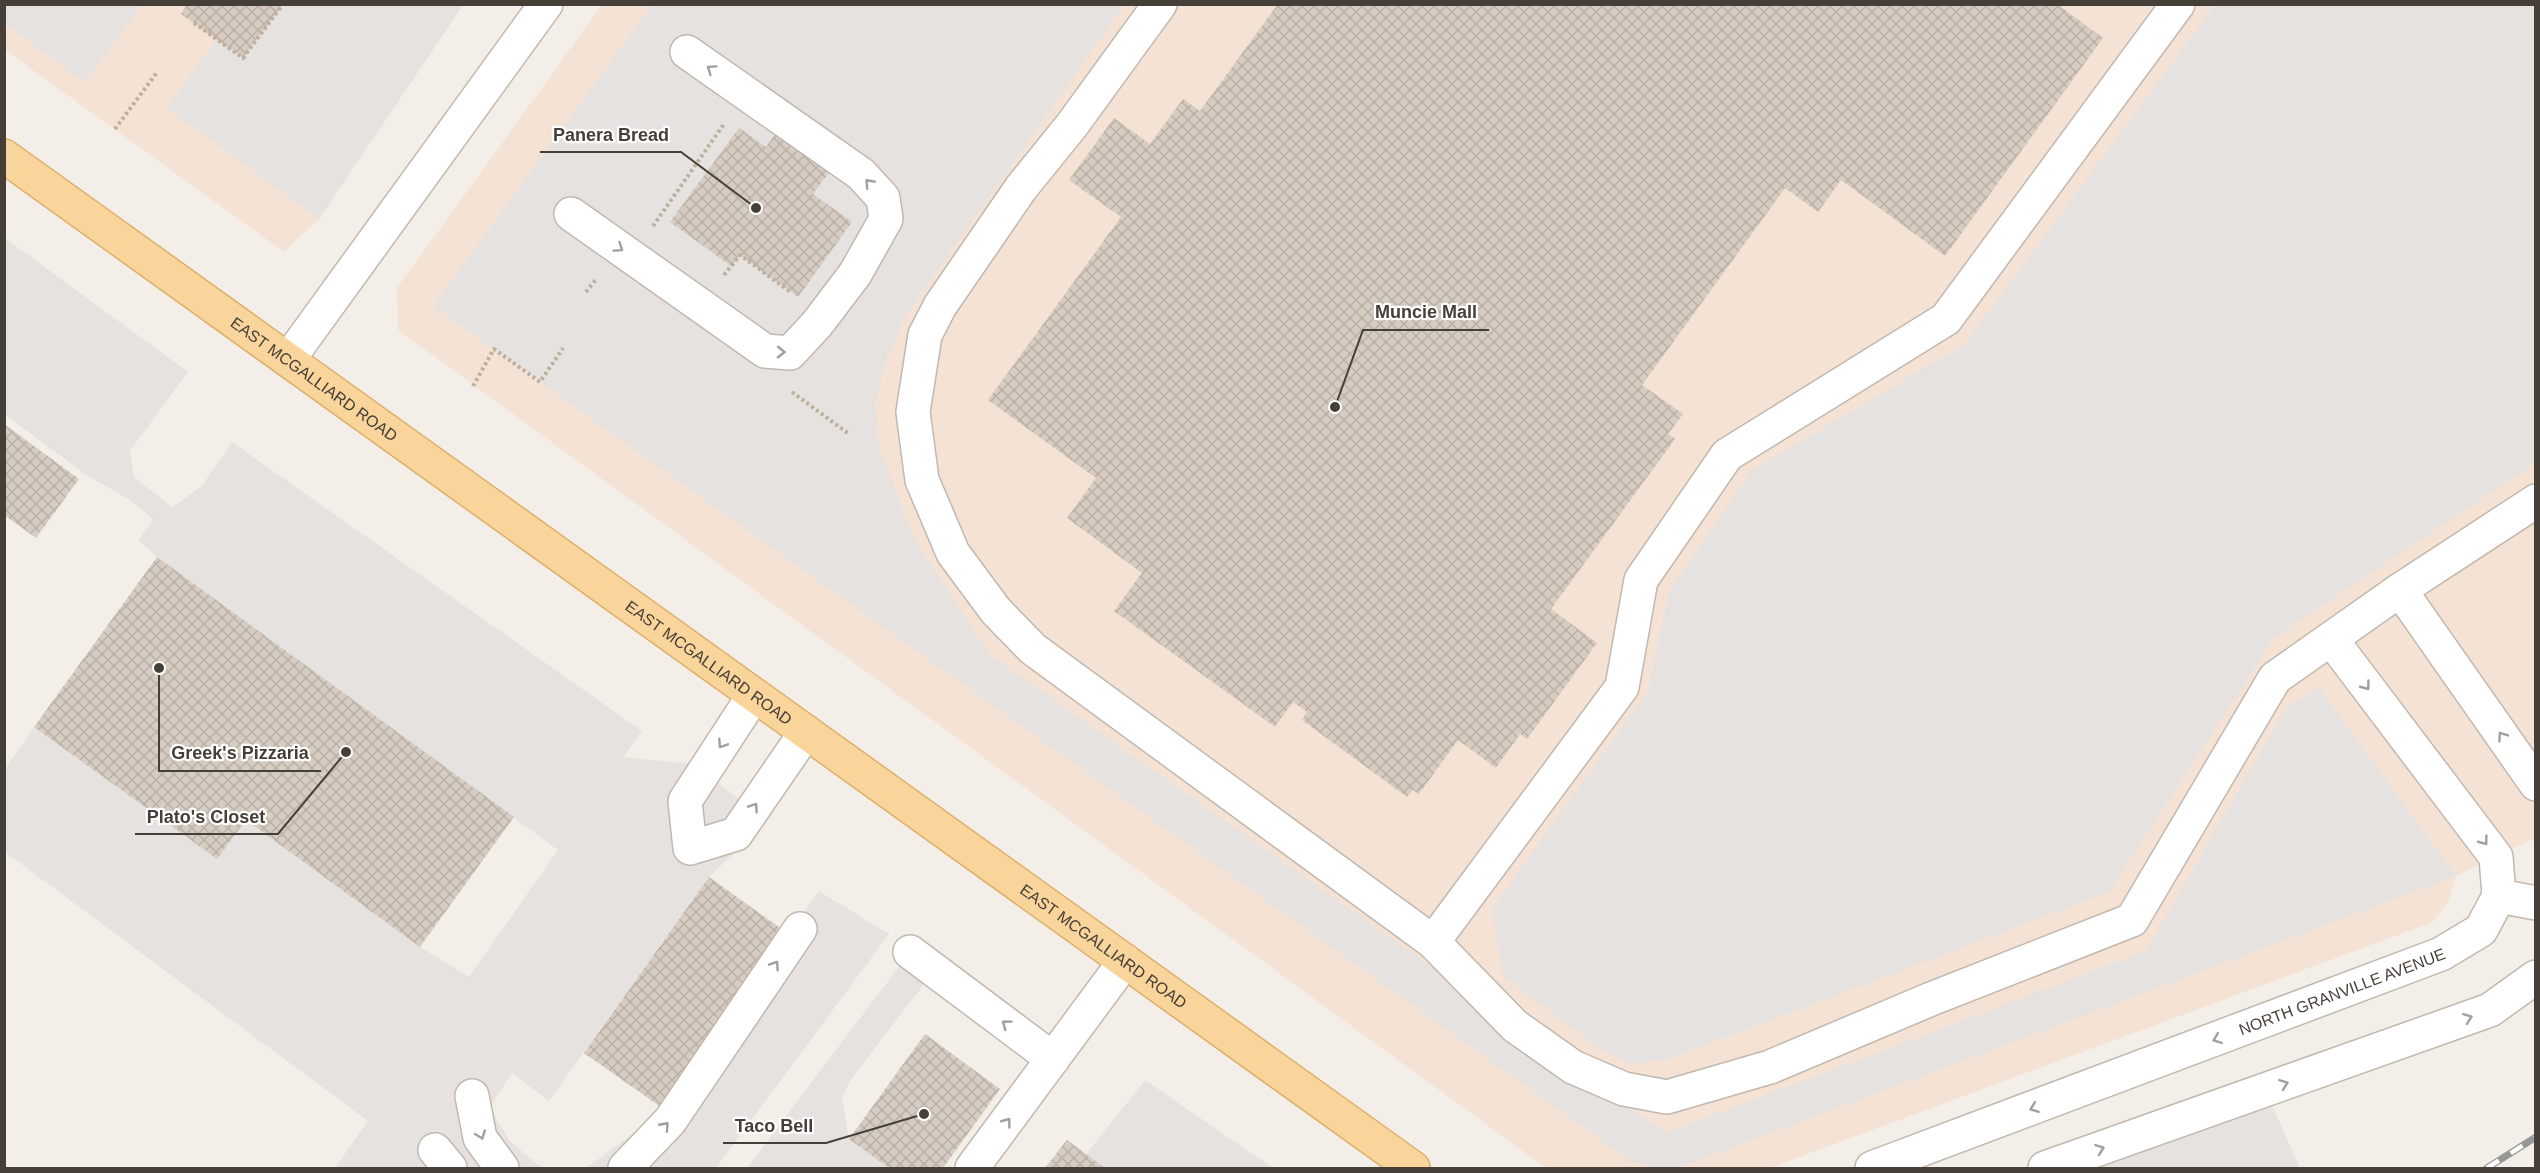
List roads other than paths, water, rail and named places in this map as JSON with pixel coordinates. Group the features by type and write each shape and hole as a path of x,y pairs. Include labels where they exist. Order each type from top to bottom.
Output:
{"main road":[{"name":"EAST MCGALLIARD ROAD","path":"4,156 1413,1168"}],"lane":[{"path":"288,360 546,4"},
{"path":"1160,4 1072,125 1021,188 940,306 925,335 914,412 922,480 953,553 996,611 1033,649 1433,942 1515,1026 1573,1067 1624,1089 1667,1097 1770,1066 1931,999 2132,920 2275,678 2400,590 2535,501"},
{"path":"1433,942 1622,687 1641,579 1727,455 1946,319 2178,4"},
{"path":"571,214 765,351 790,353 817,324 855,274 886,219 883,198 861,174 687,52"},
{"path":"2400,590 2535,784"},
{"path":"2331,639 2496,857 2499,896 2535,903"},
{"path":"754,695 685,801 690,848 736,834 806,732"},
{"name":"NORTH GRANVILLE AVENUE","path":"1872,1168 2441,954 2481,930 2499,896"},
{"path":"625,1168 670,1121 800,929"},
{"path":"910,952 1053,1059"},
{"path":"972,1168 1125,962"},
{"path":"2045,1168 2490,1010 2535,977"},
{"path":"472,1096 480,1138 502,1168"}],"railway":[{"path":"2487,1168 2536,1137"}],"place":[{"name":"Panera Bread","path":"756,208"},
{"name":"Muncie Mall","path":"1335,407"},
{"name":"Greek's Pizzaria","path":"159,668"},
{"name":"Plato's Closet","path":"346,752"},
{"name":"Taco Bell","path":"924,1114"}]}
